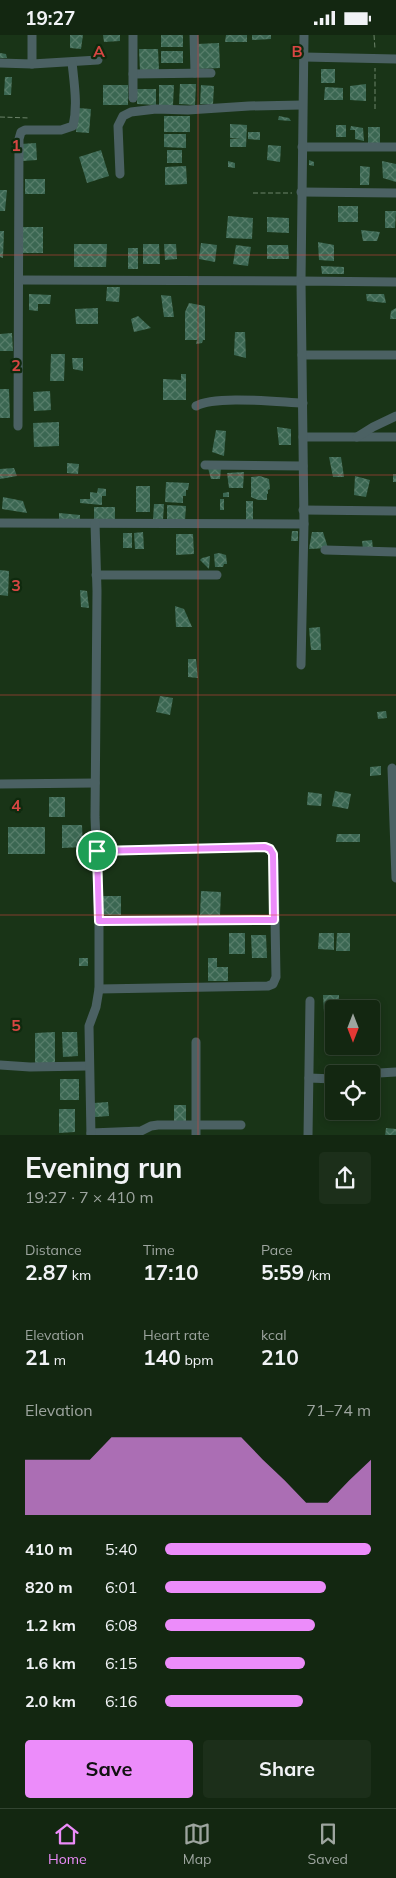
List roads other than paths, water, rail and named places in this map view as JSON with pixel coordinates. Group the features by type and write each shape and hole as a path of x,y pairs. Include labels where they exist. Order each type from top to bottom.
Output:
{"street":[{"path":"32,35 32,63"},
{"path":"133,98 134,35"},
{"path":"194,35 195,73"},
{"path":"301,665 304,524 301,192 304,35"},
{"path":"304,57 396,59"},
{"path":"0,63 98,61"},
{"path":"18,426 18,139 25,130 60,130 73,126 76,117 76,93 72,62"},
{"path":"133,74 211,73"},
{"path":"120,174 118,126 123,116 131,112 156,109 188,110 302,105"},
{"path":"302,147 396,147"},
{"path":"301,192 396,193"},
{"path":"19,280 396,282"},
{"path":"302,355 396,355"},
{"path":"196,407 209,401 303,403"},
{"path":"357,437 372,427 396,416"},
{"path":"304,437 396,437"},
{"path":"205,465 304,466"},
{"path":"303,510 396,511"},
{"path":"0,523 304,524"},
{"path":"95,523 95,783 99,921 98,989 96,1007 89,1026 88,1066 91,1135 141,1131 158,1125 241,1125"},
{"path":"325,550 396,552"},
{"path":"96,575 217,575"},
{"path":"392,769 396,879"},
{"path":"0,783 95,783"},
{"path":"97,851 265,847 270,849 273,854 276,977 273,984 268,986 98,989"},
{"path":"99,921 274,920"},
{"path":"308,1135 310,1001"},
{"path":"196,1042 196,1135"},
{"path":"0,1065 30,1067 88,1066"},
{"path":"380,1073 396,1072"},
{"path":"309,1078 325,1079"}]}
